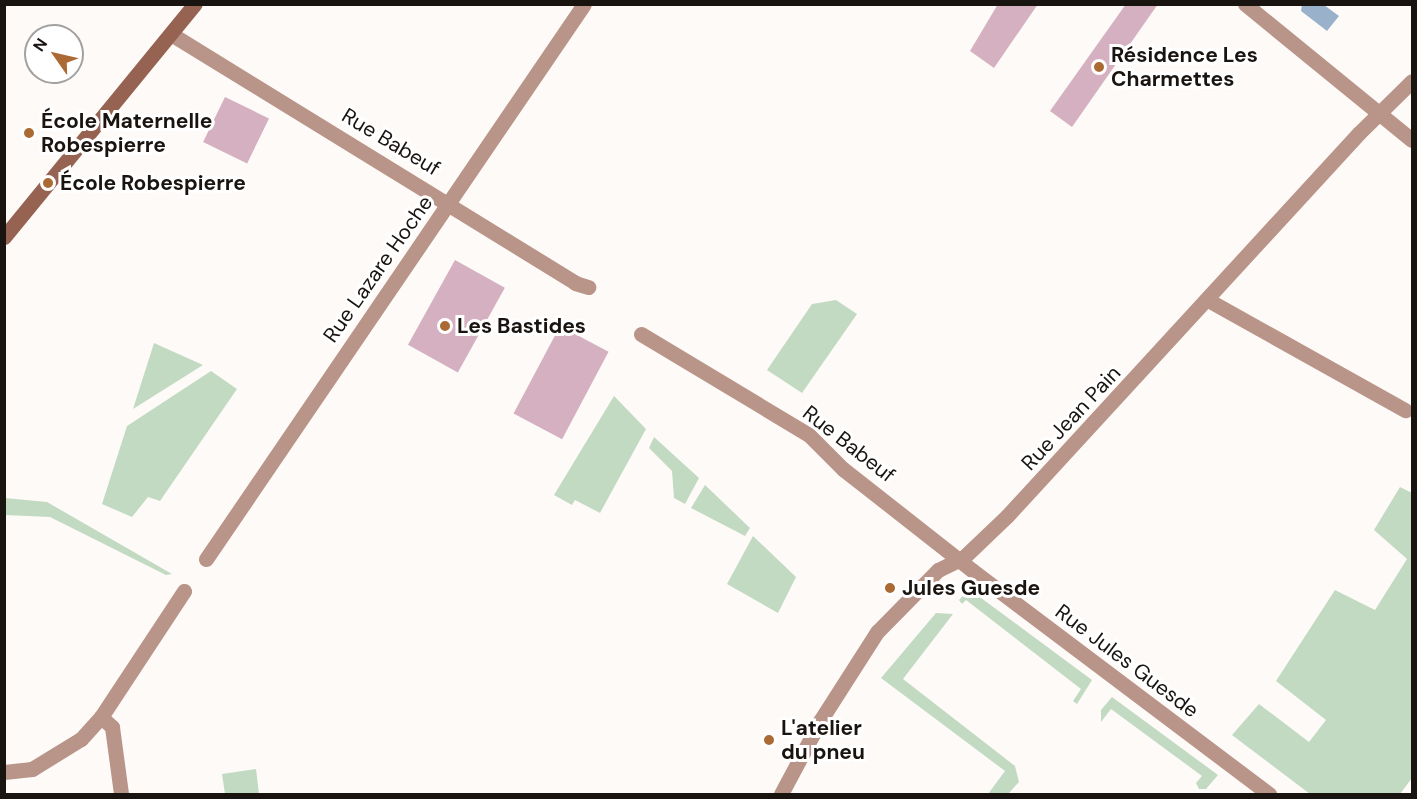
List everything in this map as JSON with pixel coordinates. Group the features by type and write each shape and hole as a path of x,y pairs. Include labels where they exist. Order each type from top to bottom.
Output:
{"street":[{"path":"4,237 195,4"},
{"name":"Rue Lazare Hoche","path":"206,559 584,4"},
{"path":"1245,4 1413,140"},
{"name":"Rue Babeuf","path":"171,34 450,202 575,283 588,286"},
{"name":"Rue Jean Pain","path":"781,795 820,721 877,632 938,570 963,558 1208,300 1380,113 1413,81"},
{"path":"1208,300 1405,410"},
{"name":"Rue Babeuf","path":"641,334 809,435 843,469 963,558"},
{"name":"Rue Jules Guesde","path":"963,558 1269,795"},
{"path":"4,772 32,769 54,759 101,717 184,591"},
{"path":"101,717 112,727 121,795"}],"green space":[{"path":"836,300 857,314 802,393 767,370 812,304"},
{"path":"154,343 203,365 133,409"},
{"path":"211,371 237,389 160,501 148,497 132,517 102,504 127,426"},
{"path":"614,396 646,429 600,513 575,500 572,505 554,495"},
{"path":"654,437 699,478 685,504 674,498 672,471 649,448"},
{"path":"705,485 750,528 745,536 691,508"},
{"path":"1400,487 1412,493 1412,778 1400,794 1310,794 1232,735 1259,704 1309,742 1326,720 1276,681 1335,590 1375,610 1407,559 1374,530"},
{"path":"5,498 47,502 172,574 166,575 50,517 5,515"},
{"path":"753,536 796,577 778,613 727,584"},
{"path":"969,589 1092,680 1077,704 1073,701 1081,689 966,600 962,604 959,600"},
{"path":"936,613 953,614 903,679 1015,766 1019,782 1008,794 988,794 1005,771 881,678"},
{"path":"1112,697 1218,775 1206,789 1199,789 1196,783 1202,776 1111,709 1101,722 1101,710"},
{"path":"256,769 259,794 225,794 222,774"}],"water":[{"path":"1302,5 1324,5 1339,16 1327,31 1301,11"}],"building":[{"path":"998,4 1038,4 994,68 970,51"},
{"name":"Résidence Les Charmettes","path":"1126,4 1158,4 1072,127 1050,111"},
{"path":"225,97 269,118 247,163 203,142"},
{"name":"Les Bastides","path":"455,260 505,288 458,372 408,345"},
{"name":"Les Bastides","path":"560,326 609,352 562,439 514,413"}],"place":[{"name":"Résidence Les Charmettes","path":"1099,67"},
{"name":"École Maternelle Robespierre","path":"29,133"},
{"name":"École Robespierre","path":"48,183"},
{"name":"Les Bastides","path":"445,326"},
{"name":"Jules Guesde","path":"890,588"},
{"name":"L'atelier du pneu","path":"769,740"}]}
